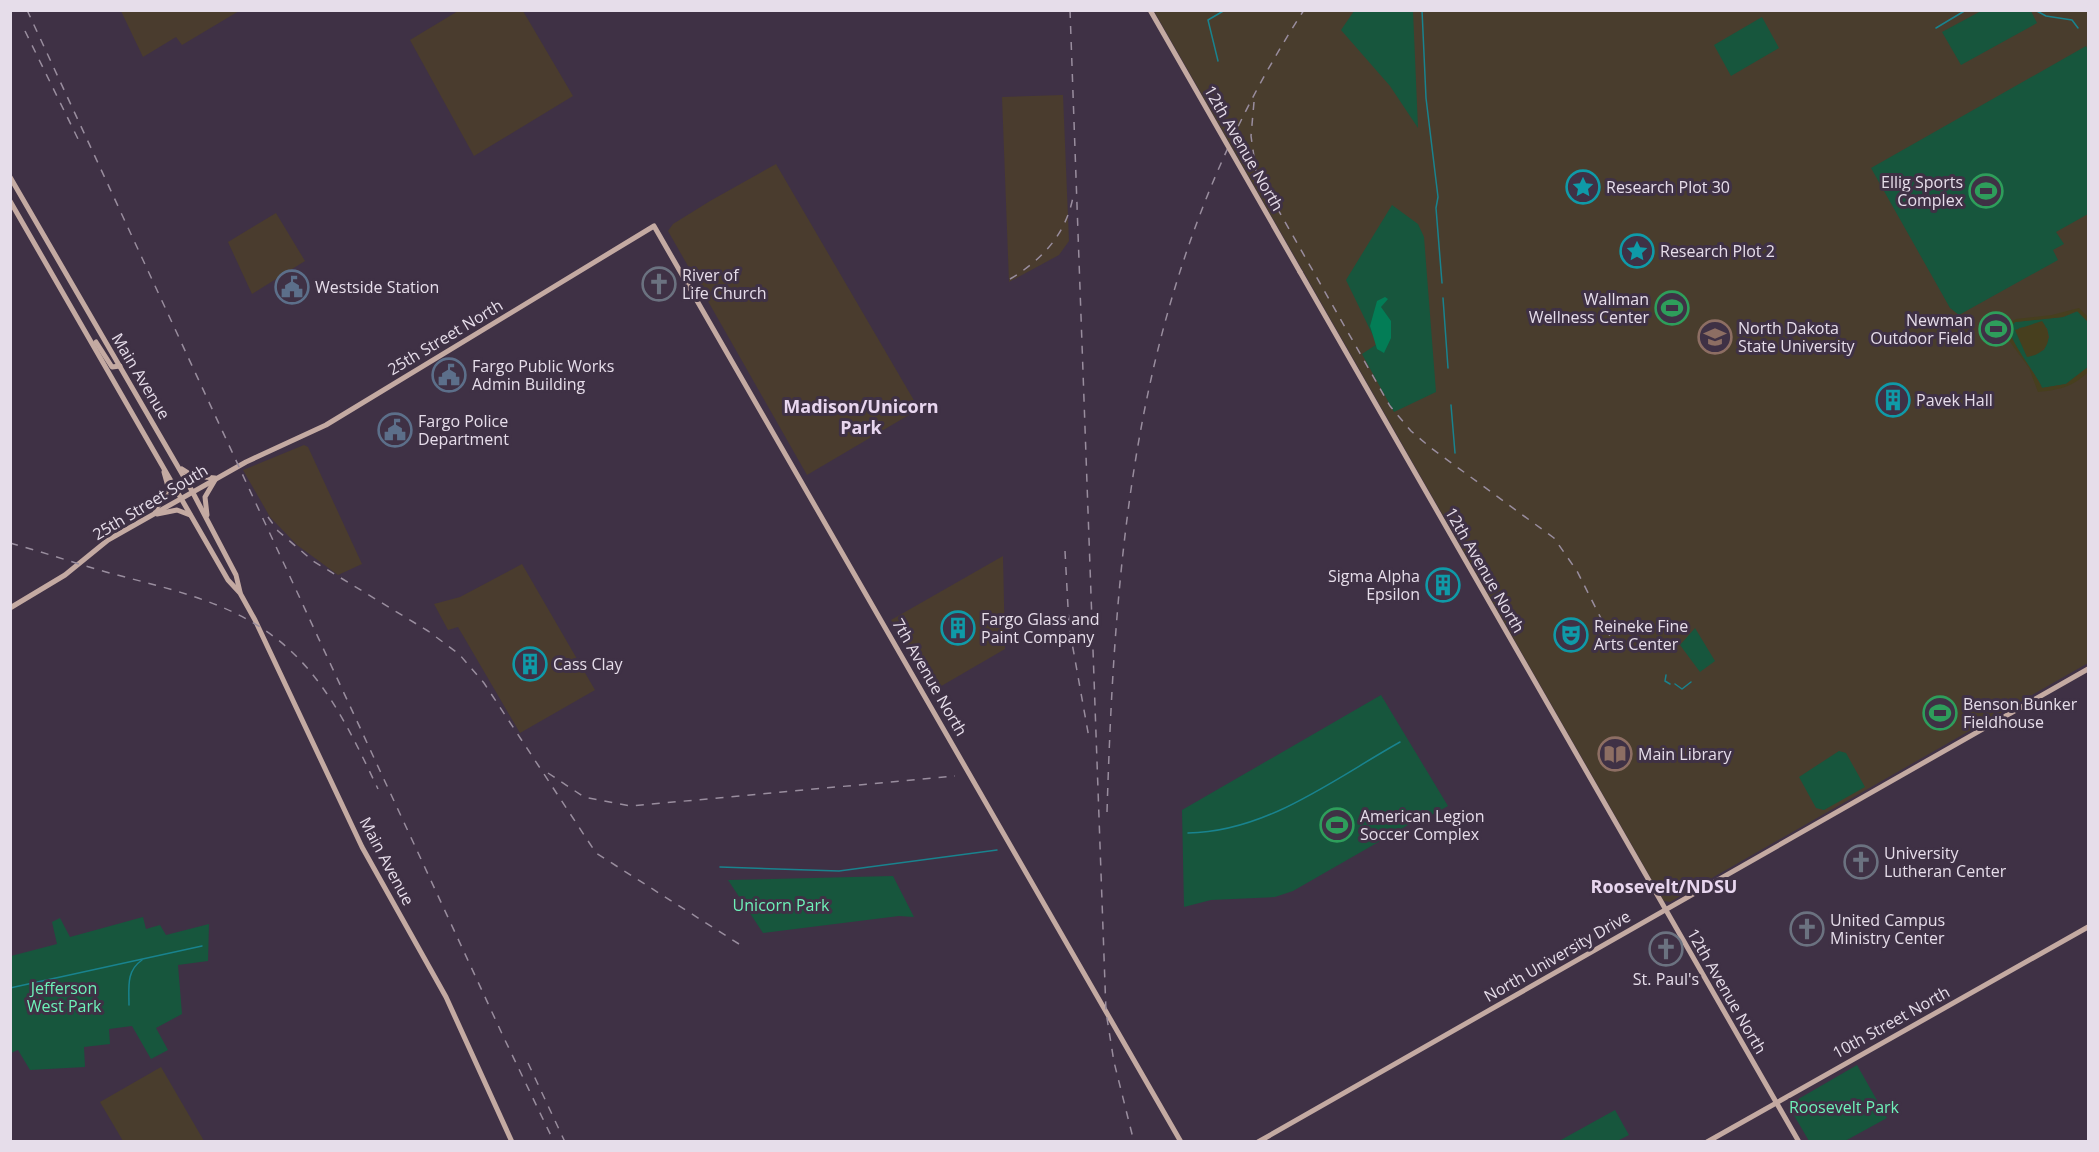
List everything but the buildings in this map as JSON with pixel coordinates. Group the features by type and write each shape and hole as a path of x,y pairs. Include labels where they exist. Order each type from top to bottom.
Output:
{"main road":[{"name":"12th Avenue North","path":"1150,10 1799,1142"},
{"name":"Main Avenue","path":"10,177 192,491 236,575 240,593"},
{"name":"Main Avenue","path":"10,201 156,451 228,580 240,593 267,643 362,847 451,1007 512,1142"},
{"name":"25th Street North","path":"246,462 326,425 654,226"},
{"name":"7th Avenue North","path":"654,226 1182,1142"},
{"path":"80,321 112,367 120,366"},
{"path":"149,516 165,499 169,490 156,451"},
{"path":"174,460 188,474 217,478 205,497 207,520"},
{"name":"25th Street South","path":"10,608 65,575 108,540 246,462"},
{"path":"149,516 181,510 194,519"},
{"name":"North University Drive","path":"1258,1142 2088,669"},
{"name":"10th Street North","path":"1707,1142 2088,927"}],"shaded area":[{"path":"121,11 239,11 182,45 176,37 143,57"},
{"path":"458,11 523,11 573,96 474,156 410,40"},
{"name":"North Dakota State University","path":"1154,11 2088,11 2088,663 1670,902 1664,901"},
{"path":"1063,95 1069,241 1059,255 1009,282 1002,97"},
{"path":"776,164 919,409 807,475 668,231 673,224 710,201"},
{"path":"276,213 305,261 252,294 228,242"},
{"path":"304,445 308,447 362,564 338,575 297,545 270,517 243,470"},
{"path":"1003,556 1005,649 931,692 891,620"},
{"path":"522,564 595,690 520,733 458,627 448,630 434,604 460,597"},
{"path":"161,1067 204,1141 123,1141 100,1102"}],"green space":[{"path":"1354,11 1413,11 1418,128 1390,86 1341,30"},
{"path":"1981,11 2031,11 2037,23 1961,65 1942,32"},
{"path":"1762,17 1779,48 1731,76 1714,45"},
{"name":"Ellig Sports Complex","path":"2086,46 2088,50 2088,214 2056,232 2064,244 2053,250 2058,260 1959,315 1950,308 1871,168"},
{"path":"1392,205 1418,224 1424,237 1436,392 1394,412 1362,354 1377,344 1346,280"},
{"path":"1385,297 1388,299 1381,307 1391,321 1391,338 1384,353 1377,349 1370,326 1377,301"},
{"path":"2078,311 2088,322 2088,367 2066,384 2042,388 2017,348 2010,333 2010,327 2015,322 2063,317","holes":["2031,326 2047,328 2049,337 2044,350 2027,356 2018,335 2019,328"]},
{"path":"1695,628 1715,661 1700,672 1680,645"},
{"path":"1381,695 1448,806 1424,819 1422,817 1293,891 1275,897 1211,900 1184,907 1182,810"},
{"path":"1839,751 1846,753 1865,787 1824,810 1816,808 1799,777"},
{"name":"Unicorn Park","path":"893,876 914,917 899,916 763,933 728,880"},
{"name":"Jefferson West Park","path":"143,917 146,929 160,925 166,935 209,924 208,961 178,965 182,1014 156,1028 168,1050 151,1059 132,1026 109,1029 110,1044 84,1047 85,1067 30,1070 18,1050 11,1053 11,956 57,944 52,922 60,918 70,937"},
{"name":"Roosevelt Park","path":"1857,1065 1887,1118 1845,1141 1809,1141 1788,1105"},
{"path":"1615,1110 1629,1135 1617,1141 1559,1141"}],"sand":[{"path":"2079,308 2088,317 2088,322 2077,311 2063,317 2015,322 2010,327 2017,348 2042,388 2066,384 2088,367 2088,372 2071,384 2059,389 2038,392 2029,368 2008,339 2007,326 2016,319 2052,315"},
{"path":"2042,321 2048,333 2047,344 2040,352 2027,357 2015,330"}],"waterway":[{"path":"1218,61 1208,20 1225,10"},
{"path":"1422,10 1426,98 1438,197 1436,208 1442,283"},
{"path":"1936,28 1966,10"},
{"path":"2035,10 2046,16 2072,20 2078,28"},
{"path":"1443,298 1448,368"},
{"path":"1451,405 1455,453"},
{"path":"1666,675 1665,681 1670,684"},
{"path":"1675,684 1682,689 1691,682"},
{"path":"1188,833 1245,824 1272,814 1325,787 1400,742"},
{"path":"720,867 839,871 997,850"},
{"path":"10,988 202,946"},
{"path":"129,1005 131,974 142,960"}],"railway":[{"path":"27,10 554,1142"},
{"path":"1070,10 1106,1012 1114,1062 1134,1142"},
{"path":"1107,812 1111,704 1119,599 1130,496 1147,396 1172,298 1205,201 1249,105 1304,10"},
{"path":"25,31 80,143"},
{"path":"1254,102 1251,136 1256,171 1390,406 1411,431 1431,448 1554,538 1577,571 1617,650"},
{"path":"1010,279 1022,272 1051,245 1065,223 1073,197"},
{"path":"268,517 278,531 313,561 428,631 459,654 484,683 596,853 739,944"},
{"path":"10,543 184,593 233,612 256,624 298,658 323,688 343,720 378,789"},
{"path":"1065,551 1069,626 1089,738"},
{"path":"548,773 584,797 631,806 955,776"},
{"path":"528,1063 565,1142"}],"place":[{"name":"Research Plot 30","path":"1583,187"},
{"name":"Ellig Sports Complex","path":"1986,191"},
{"name":"Research Plot 2","path":"1637,251"},
{"name":"River of Life Church","path":"659,284"},
{"name":"Westside Station","path":"292,287"},
{"name":"Wallman Wellness Center","path":"1672,308"},
{"name":"Newman Outdoor Field","path":"1996,329"},
{"name":"North Dakota State University","path":"1715,337"},
{"name":"Fargo Public Works Admin Building","path":"449,375"},
{"name":"Pavek Hall","path":"1893,400"},
{"name":"Fargo Police Department","path":"395,430"},
{"name":"Sigma Alpha Epsilon","path":"1443,585"},
{"name":"Fargo Glass and Paint Company","path":"958,628"},
{"name":"Reineke Fine Arts Center","path":"1571,635"},
{"name":"Cass Clay","path":"530,664"},
{"name":"Benson Bunker Fieldhouse","path":"1940,713"},
{"name":"Main Library","path":"1615,754"},
{"name":"American Legion Soccer Complex","path":"1337,825"},
{"name":"University Lutheran Center","path":"1861,862"},
{"name":"United Campus Ministry Center","path":"1807,929"},
{"name":"St. Paul's","path":"1666,949"}],"district":[{"name":"Madison/Unicorn Park","path":"861,417"},
{"name":"Roosevelt/NDSU","path":"1664,887"}]}
